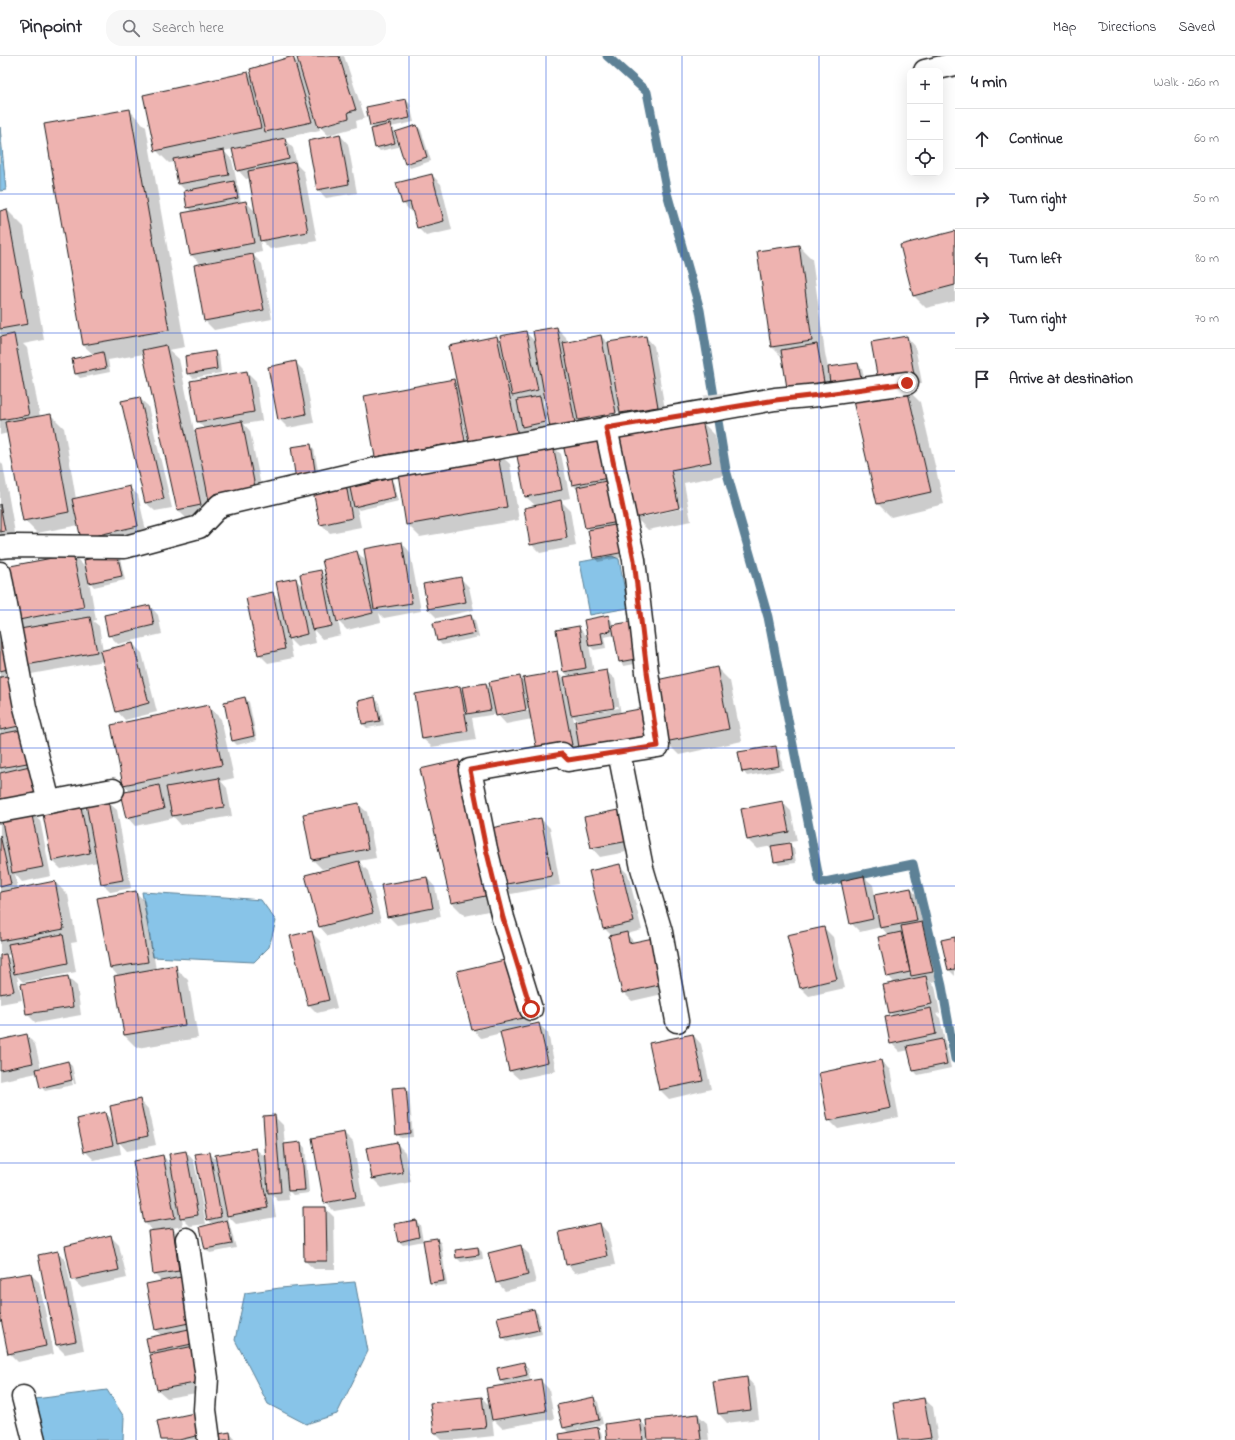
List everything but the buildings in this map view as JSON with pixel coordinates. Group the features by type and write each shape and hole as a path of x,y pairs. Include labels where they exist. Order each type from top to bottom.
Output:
{"street":[{"path":"938,68 955,64"},
{"path":"0,547 125,547 199,527 220,505 375,469 606,428 776,400 907,383"},
{"path":"531,1009 503,918 486,849 470,770 562,754 568,760 658,746 647,672 634,560 606,428"},
{"path":"0,574 25,707 49,802"},
{"path":"619,752 642,868 661,932 677,1021"},
{"path":"0,811 113,790"},
{"path":"187,1239 206,1378 205,1410 209,1440"},
{"path":"23,1397 34,1440"}],"water":[{"path":"0,127 6,190 0,191"},
{"path":"612,556 619,559 628,608 590,615 580,562"},
{"path":"142,892 261,900 276,921 269,947 254,962 153,957"},
{"path":"355,1282 368,1351 337,1414 306,1424 268,1404 235,1340 245,1293 280,1288"},
{"path":"107,1390 124,1417 123,1440 42,1440 35,1399"}],"waterway":[{"path":"607,56 647,92 667,193 700,310 726,470 768,617 820,883 913,864 942,986 955,1059"}],"tunnel":[{"path":"714,394 718,423"}],"route":[{"path":"531,1009 503,918 486,849 470,770 562,754 568,760 658,746 647,672 634,560 606,428 776,400 907,383"}]}
